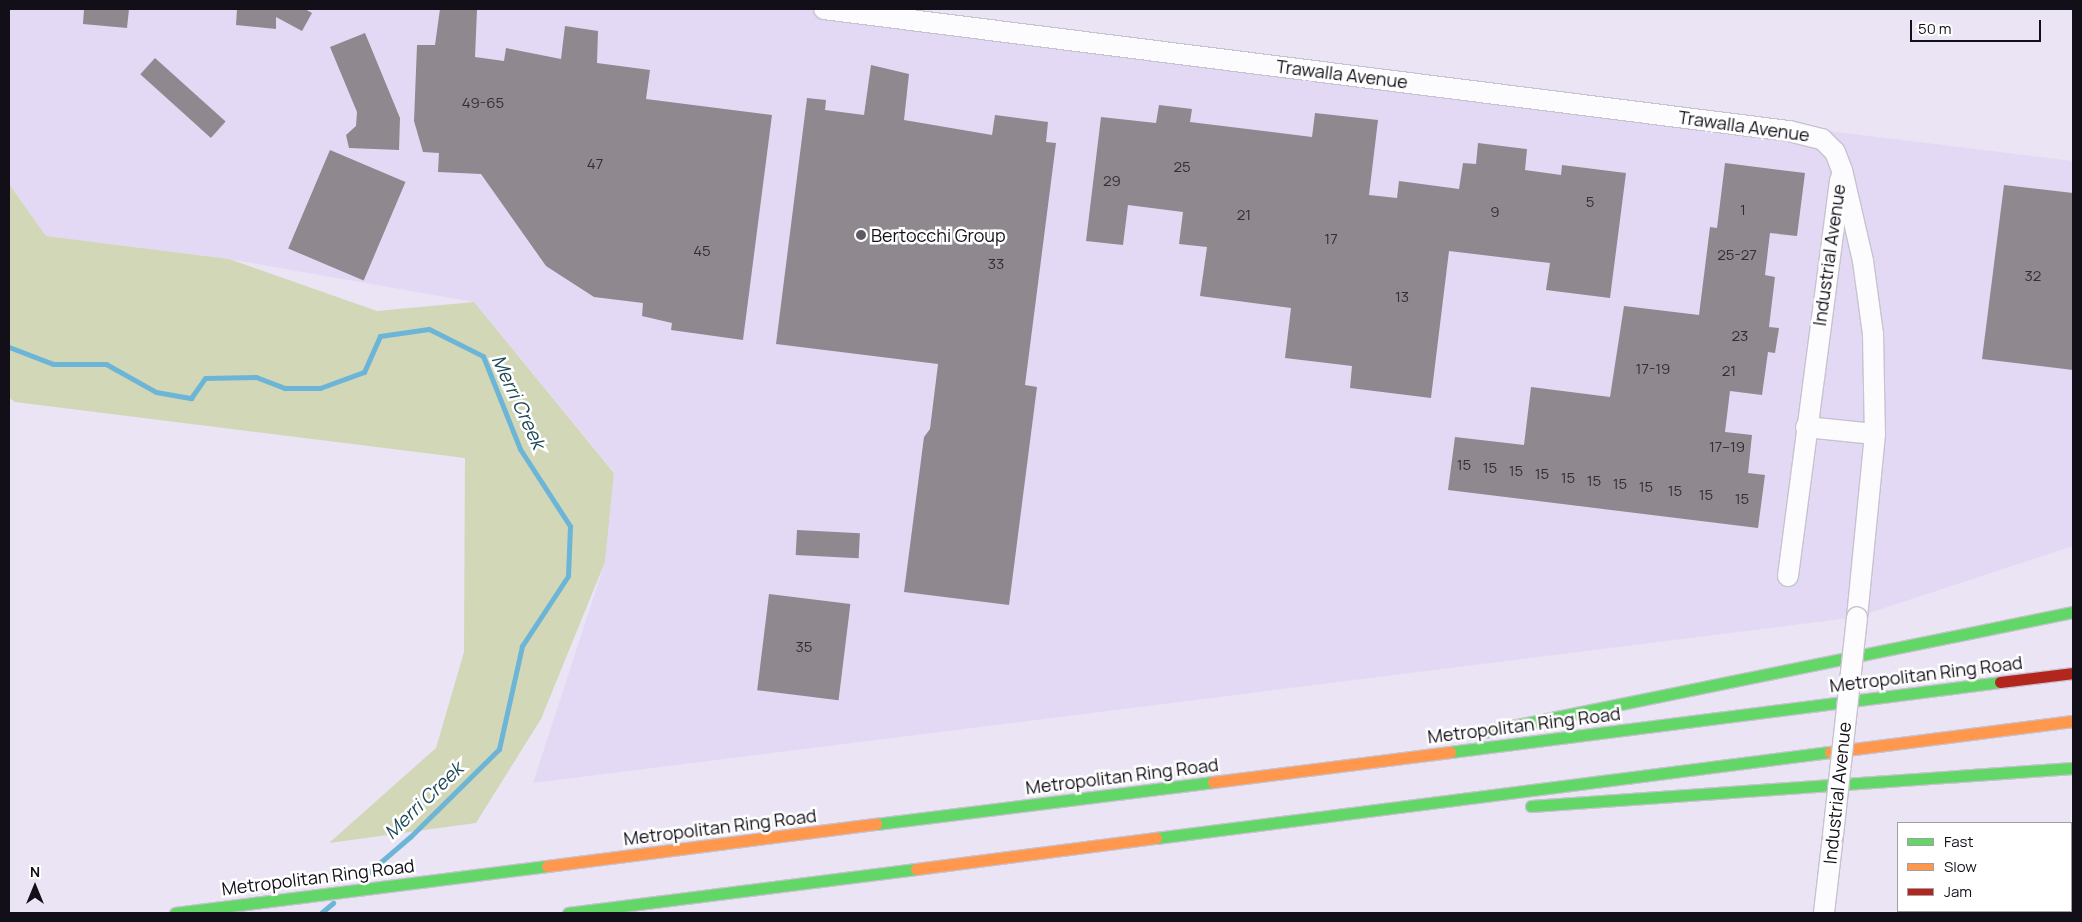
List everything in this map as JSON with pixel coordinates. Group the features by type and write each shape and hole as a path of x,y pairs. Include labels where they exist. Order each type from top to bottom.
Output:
{"highway":[{"path":"1466,735 2073,612"},
{"name":"Metropolitan Ring Road","path":"175,913 2073,673"},
{"path":"568,913 1187,831 2073,721"},
{"path":"1241,779 1437,740"},
{"path":"1523,806 2073,768"},
{"path":"1187,831 1483,809"}],"street":[{"name":"Trawalla Avenue","path":"824,9 1804,133 1829,144 1842,170"},
{"name":"Industrial Avenue","path":"1788,576 1806,427 1842,170"},
{"name":"Industrial Avenue","path":"1824,913 1875,434 1873,334 1863,262 1842,170"},
{"path":"1806,427 1875,434"}],"shaded area":[{"path":"9,9 837,9 2073,161 2073,546 1857,617 533,783 605,562 614,472 474,302 229,259 46,236 9,184"},
{"path":"2072,906 2073,913 1888,913 2072,912"}],"green space":[{"path":"9,184 46,236 229,259 377,311 474,302 614,473 605,562 541,719 476,823 329,843 436,748 464,652 465,458 15,402 9,398"}],"building":[{"path":"84,9 129,9 127,28 83,24"},
{"path":"237,9 305,9 312,13 302,31 276,17 276,29 236,25"},
{"path":"440,9 477,10 475,57 504,61 506,48 561,59 565,26 598,31 597,63 650,70 646,99 772,115 743,340 671,330 672,323 642,316 643,303 594,297 546,266 481,174 438,172 439,153 423,152 414,121 417,45 435,45"},
{"path":"365,33 400,118 399,150 349,148 346,135 356,126 357,112 330,47"},
{"path":"155,58 226,122 211,138 140,74"},
{"path":"871,65 909,74 904,120 992,135 995,115 1048,122 1046,142 1056,143 1025,385 1037,387 1009,605 904,592 924,437 930,429 938,364 776,344 807,98 826,100 825,110 864,115"},
{"path":"1159,105 1192,109 1190,122 1312,137 1315,113 1378,120 1369,195 1397,198 1399,181 1459,189 1463,163 1476,164 1478,143 1527,149 1525,170 1561,175 1562,165 1626,173 1610,298 1546,290 1550,263 1449,251 1431,398 1350,388 1352,366 1285,358 1291,308 1200,296 1207,247 1179,244 1183,212 1128,205 1123,245 1086,241 1101,117 1156,123"},
{"path":"330,150 405,182 364,281 288,248"},
{"path":"1725,163 1805,173 1797,236 1770,233 1765,275 1775,277 1769,327 1779,328 1775,353 1768,352 1762,395 1730,391 1725,432 1752,435 1748,473 1765,475 1758,528 1448,490 1455,437 1524,445 1531,387 1610,397 1624,306 1699,315 1710,227 1717,228"},
{"path":"2004,185 2073,193 2073,370 1982,359"},
{"path":"797,530 860,533 859,558 796,555"},
{"path":"769,594 850,604 839,700 757,690"}],"waterway":[{"name":"Merri Creek","path":"9,347 53,364 106,364 156,392 191,398 205,378 256,377 285,388 320,388 364,372 380,336 429,329 483,356 520,449 570,526 568,576 522,646 499,749 411,836 362,878"},
{"name":"Merri Creek","path":"321,913 333,903"}],"traffic: fast":[{"path":"1483,732 2073,612"},
{"path":"1450,752 2000,682"},
{"path":"1156,838 1830,752"},
{"path":"1531,806 2073,768"},
{"path":"876,824 1213,782"},
{"path":"175,913 547,866"},
{"path":"568,913 916,869"}],"traffic: slow":[{"path":"1830,752 2073,721"},
{"path":"1213,782 1450,752"},
{"path":"547,866 876,824"},
{"path":"916,869 1156,838"}],"traffic: jam":[{"path":"2000,682 2073,673"}],"place":[{"name":"Bertocchi Group","path":"861,235"}]}
